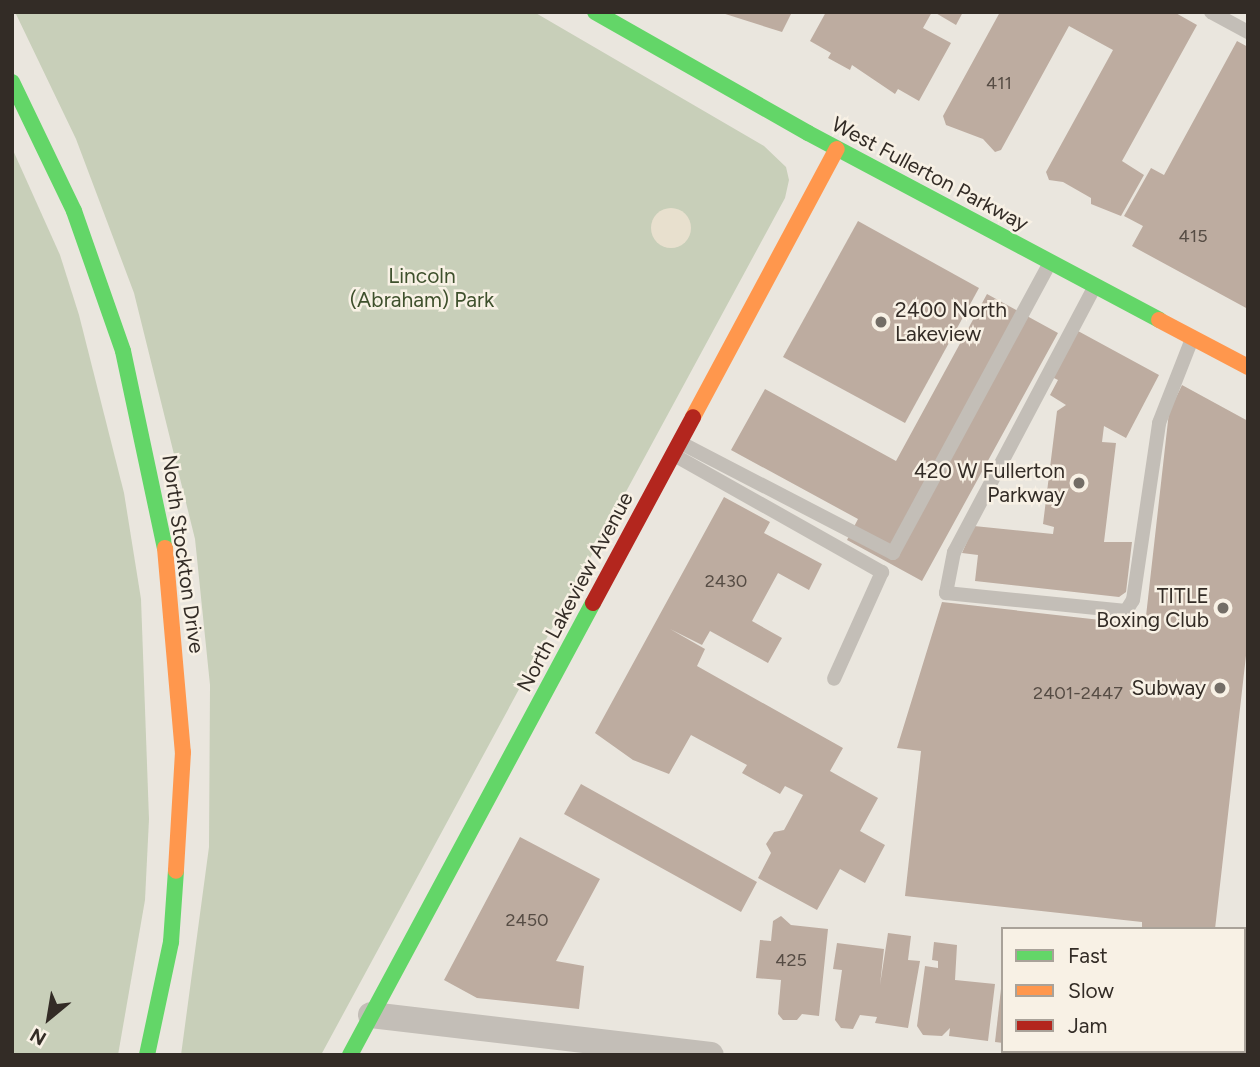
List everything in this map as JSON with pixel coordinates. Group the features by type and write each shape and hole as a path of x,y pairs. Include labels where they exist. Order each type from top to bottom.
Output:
{"main road":[{"name":"West Fullerton Parkway","path":"595,12 837,149 1248,366"},
{"name":"North Stockton Drive","path":"12,82 74,211 123,351 167,555 178,668 182,780 171,942 147,1055"},
{"name":"North Lakeview Avenue","path":"349,1055 837,149"}],"street":[{"path":"371,1015 711,1055"}],"lane":[{"path":"1211,12 1248,32"},
{"path":"676,448 893,552 1051,262"},
{"path":"1095,286 962,536 946,593 1126,611 1133,600 1159,424 1193,338"},
{"path":"676,448 882,572 834,679"}],"green space":[{"name":"Lincoln (Abraham) Park","path":"15,12 534,12 764,146 786,167 789,180 785,198 321,1055 181,1055 209,847 210,685 195,539 134,293 76,139"},
{"path":"12,148 60,255 79,315 124,493 141,599 149,819 145,900 118,1055 12,1055"}],"shaded area":[{"path":"671,208 685,214 691,228 685,242 671,248 657,242 651,228 657,214"}],"building":[{"path":"719,12 792,12 782,32"},
{"path":"826,12 932,12 923,28 951,43 919,101 898,89 895,94 852,65 850,70 828,58 831,53 810,41"},
{"path":"934,12 963,12 956,25"},
{"path":"1000,12 1174,12 1197,25 1122,161 1144,175 1121,216 1091,204 1091,198 1063,182 1049,180 1046,172 1113,50 1069,26 1001,150 995,152 983,139 946,125 943,116"},
{"path":"1237,41 1248,47 1248,309 1132,246 1143,226 1124,216 1151,168 1164,175"},
{"name":"2400 North Lakeview","path":"858,221 979,288 905,423 783,357"},
{"path":"987,294 1058,333 922,581 847,540 858,519 731,450 765,389 896,461"},
{"name":"420 W Fullerton Parkway","path":"1078,331 1159,375 1126,438 1104,426 1102,442 1116,443 1104,542 1132,542 1126,592 1119,597 975,581 978,555 962,553 974,526 1053,534 1054,527 1043,524 1057,411 1066,405 1050,395 1058,380 1052,377"},
{"path":"1182,385 1248,421 1248,638 1215,927 1142,927 1142,922 905,896 921,751 897,748 942,602 1145,625 1169,412"},
{"path":"724,497 770,522 764,533 822,564 809,590 778,573 752,621 782,638 768,663 710,631 702,645 670,629 705,649 697,666 843,748 830,771 878,798 860,831 885,845 865,883 840,869 817,910 758,878 771,853 766,844 774,832 784,830 803,795 785,786 780,794 742,773 747,765 691,735 669,774 633,760 595,733"},
{"path":"581,784 757,882 741,912 564,814"},
{"path":"520,837 600,879 556,961 584,966 579,1009 477,998 444,980"},
{"path":"781,916 791,925 828,929 819,1016 802,1014 797,1020 783,1020 778,1014 781,980 756,978 760,940 771,941 773,921"},
{"path":"888,933 911,936 908,960 920,961 908,1028 875,1023 877,1017 860,1015 853,1029 841,1028 835,1020 842,970 833,969 837,943 884,949 880,985"},
{"path":"934,942 957,945 955,980 995,984 988,1041 949,1036 950,1028 942,1036 923,1035 917,1026 925,966 938,968 938,961 932,960"},
{"path":"1001,989 1001,1043 995,1042"},
{"path":"1134,1053 1168,1053 1133,1055"}],"traffic: fast":[{"path":"595,12 808,133 1159,320"},
{"path":"12,82 74,211 123,351 165,548"},
{"path":"350,1055 593,603"},
{"path":"147,1055 171,942 176,871"},
{"path":"1246,1047 1248,1032"}],"traffic: slow":[{"path":"693,417 837,149"},
{"path":"1159,320 1248,367"},
{"path":"165,548 183,752 176,871"}],"traffic: jam":[{"path":"593,603 693,417"}],"place":[{"name":"2400 North Lakeview","path":"881,322"},
{"name":"420 W Fullerton Parkway","path":"1079,483"},
{"name":"TITLE Boxing Club","path":"1223,608"},
{"name":"Subway","path":"1220,688"}]}
